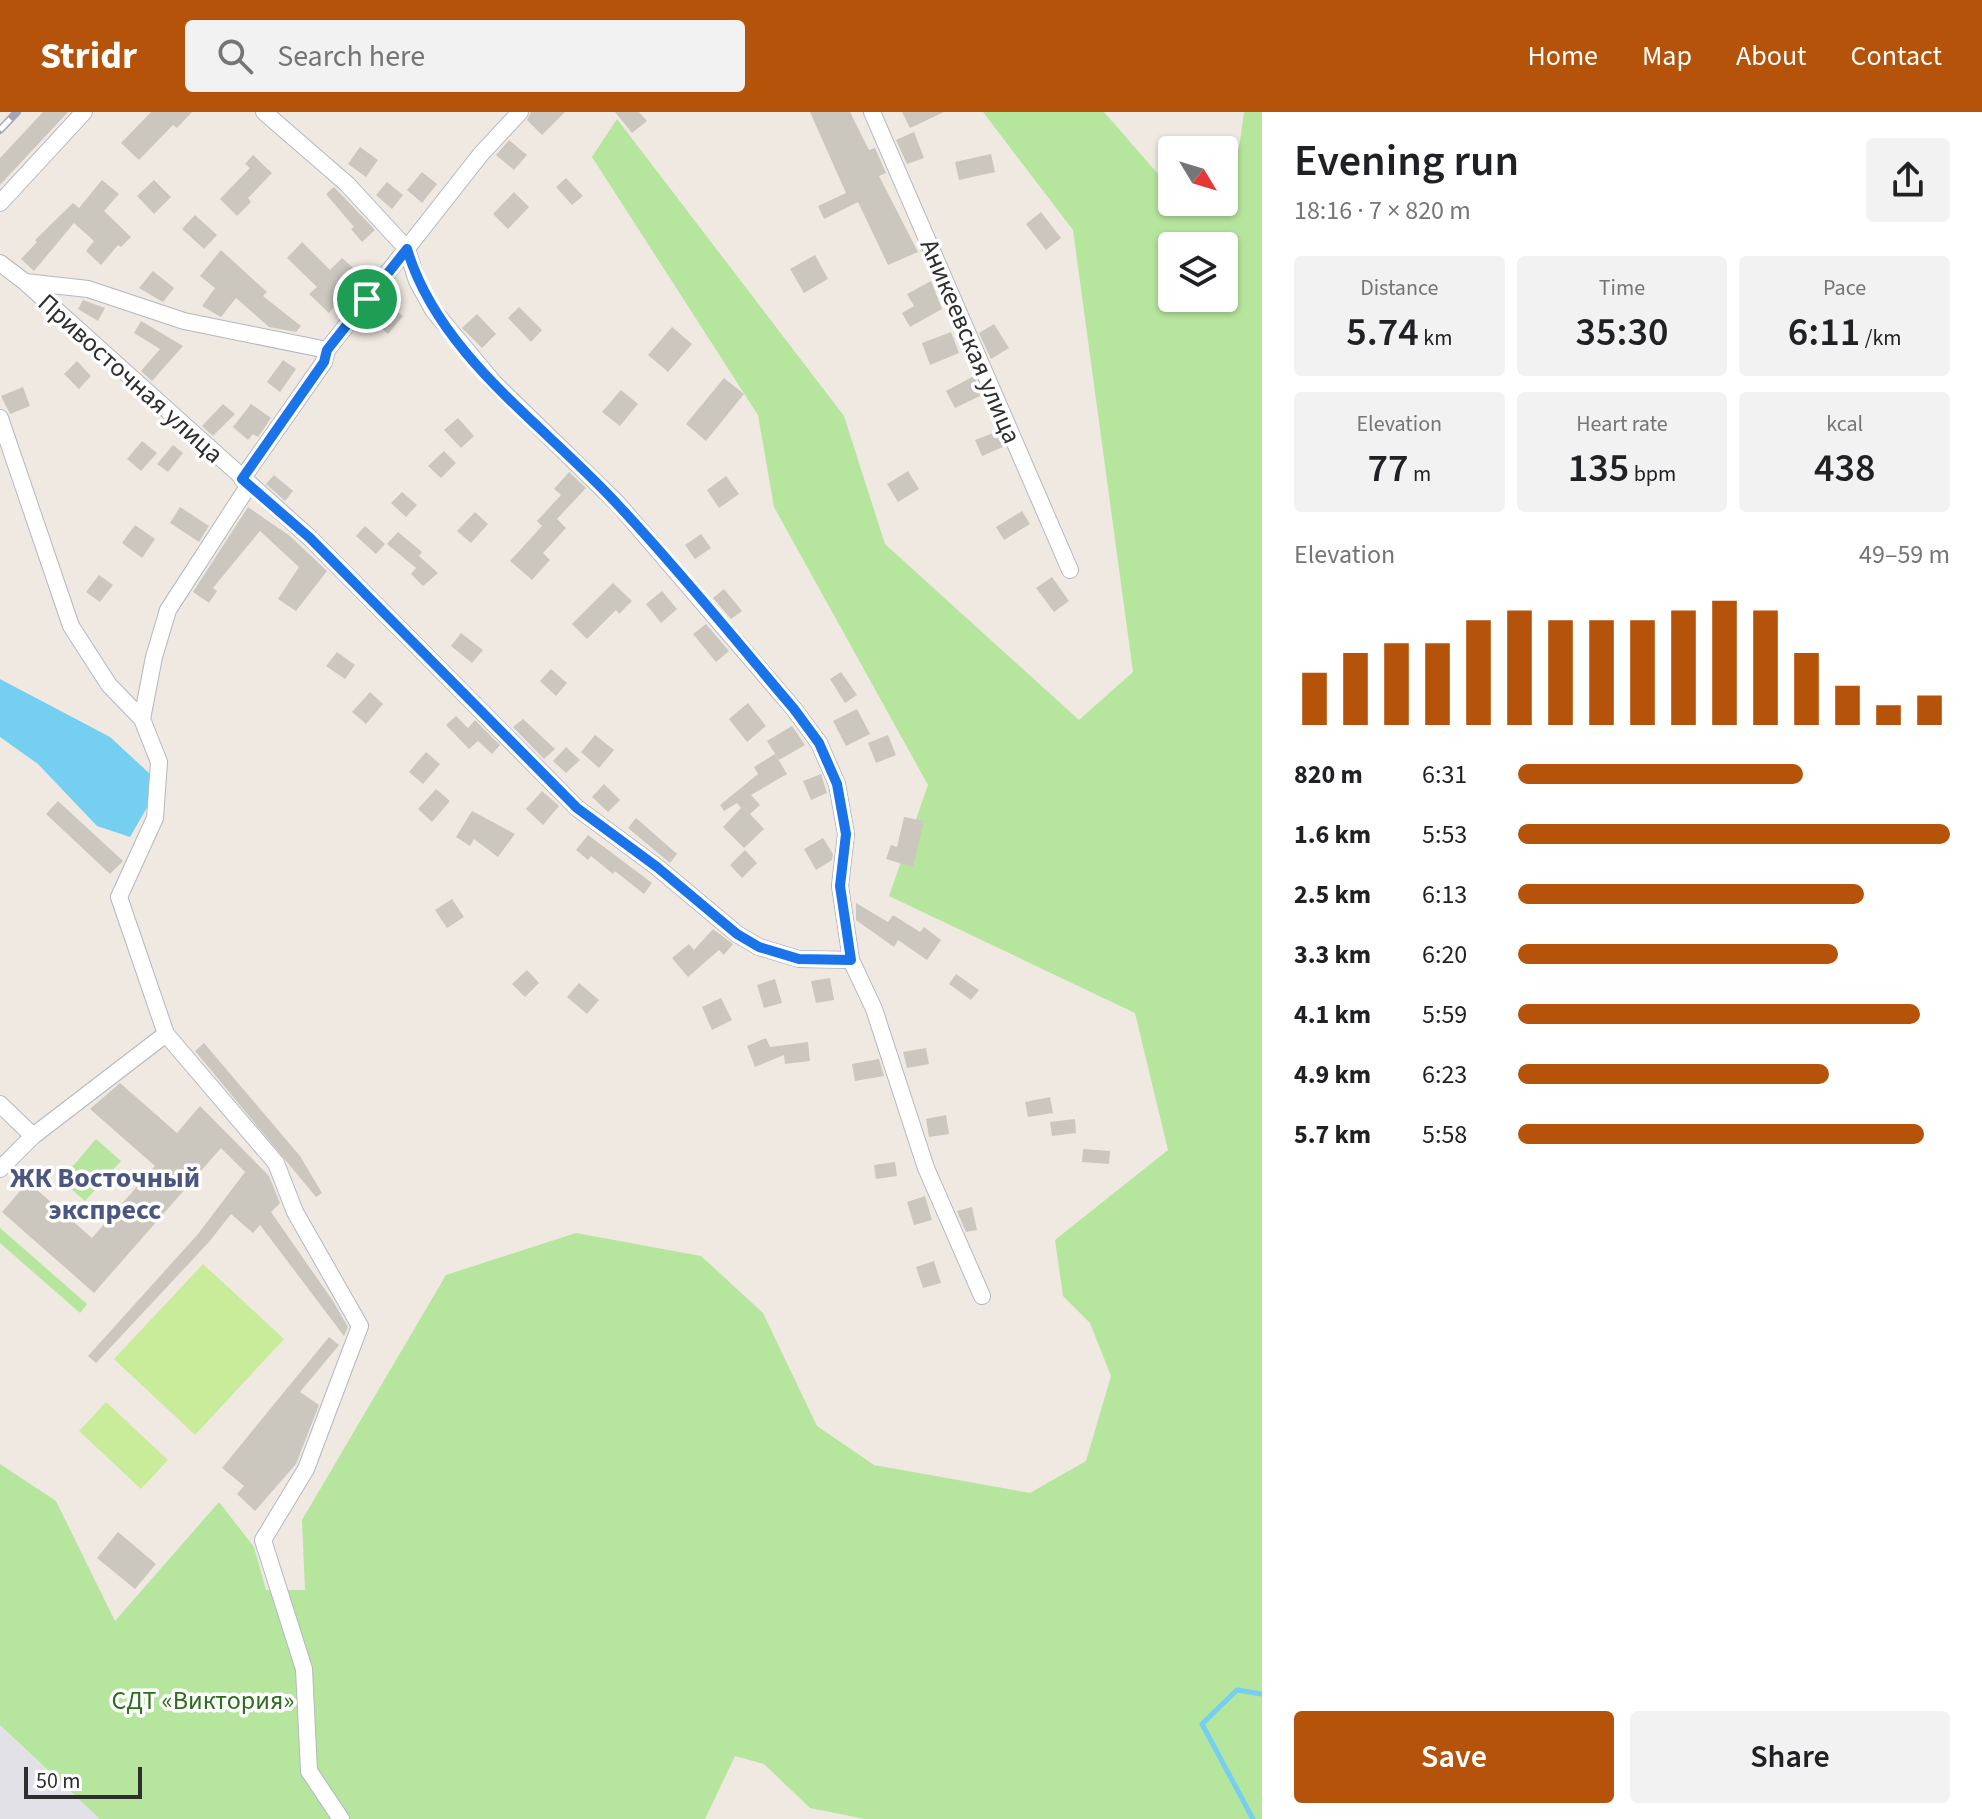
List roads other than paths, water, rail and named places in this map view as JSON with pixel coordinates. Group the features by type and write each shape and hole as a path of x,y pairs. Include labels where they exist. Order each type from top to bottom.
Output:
{"street":[{"path":"0,203 84,112"},
{"path":"264,112 347,184 407,249 417,281 433,310 494,383 618,504 794,709 819,743 837,784 846,834 840,886 851,960 874,1009 926,1168 982,1296"},
{"path":"142,719 154,657 168,610 245,482 324,362 327,350 481,154 520,112"},
{"name":"Аникеевская улица","path":"872,112 1070,570"},
{"name":"Привосточная улица","path":"0,263 310,538 577,808 657,867 737,934 759,947 799,959 851,960"},
{"path":"25,282 88,289 184,321 327,350"},
{"path":"0,418 71,626 109,685 142,719 159,762 155,818 119,897 166,1034 276,1163 295,1212 360,1326 306,1469 263,1540 304,1669 309,1771 341,1819"},
{"path":"0,1169 33,1136 166,1034"},
{"path":"0,1104 33,1136"}],"water":[{"path":"0,679 110,737 149,773 149,804 130,837 97,826 38,764 0,737"}],"waterway":[{"path":"1253,1819 1202,1724 1237,1690 1262,1694"}],"railway":[{"path":"0,130 17,112"}],"district":[{"name":"ЖК Восточный экспресс","path":"105,1193"}],"park label":[{"name":"СДТ «Виктория»","path":"203,1700"}]}
